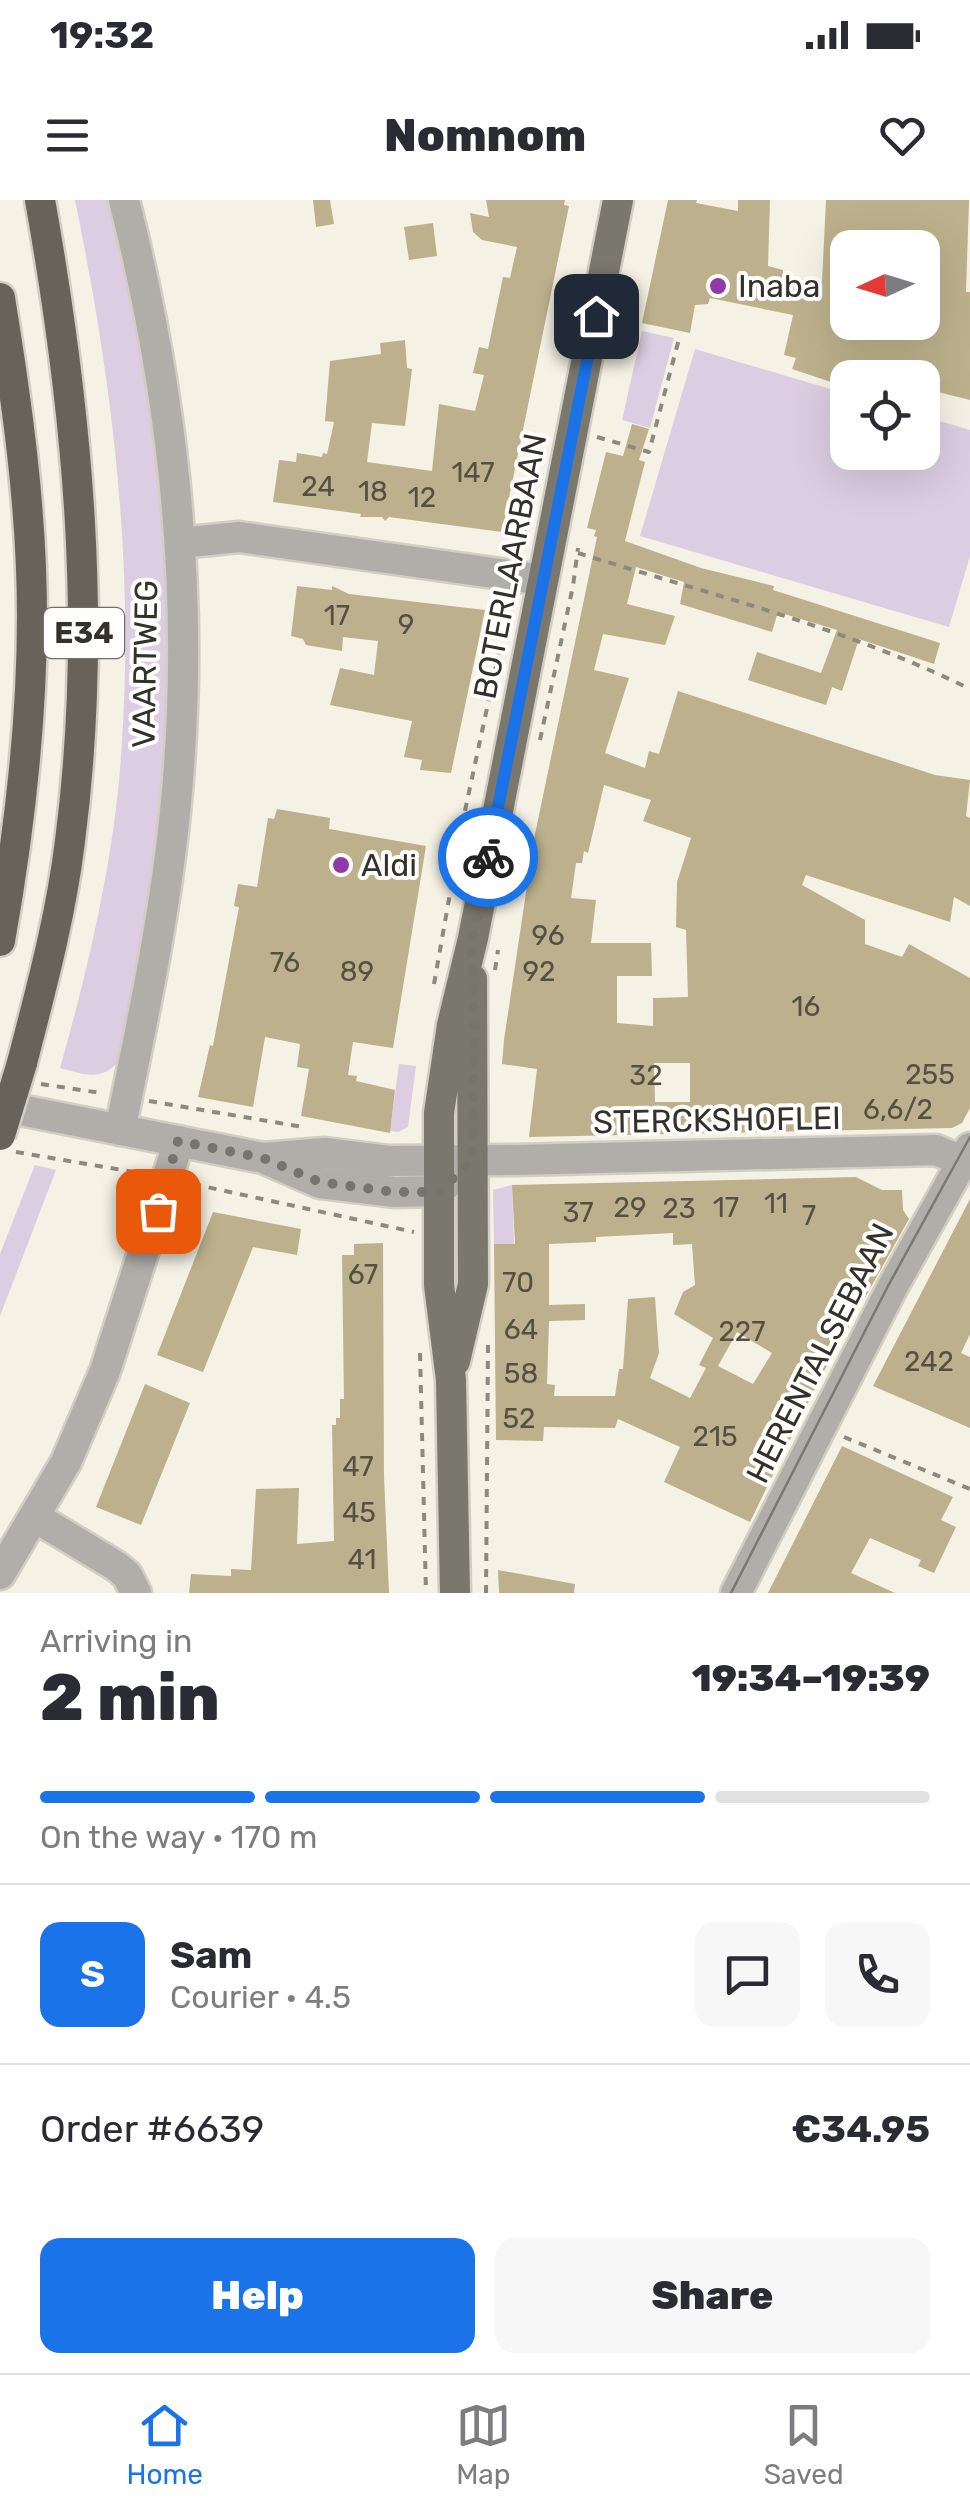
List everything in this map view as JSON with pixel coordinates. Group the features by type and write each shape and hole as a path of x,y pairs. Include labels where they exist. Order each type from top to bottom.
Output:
{"highway":[{"name":"E34","path":"0,1136 52,945 70,844 81,744 82,530 75,431 40,200"},
{"name":"E34","path":"0,298 21,429 32,614 28,743 0,941"}],"main road":[{"name":"BOTERLAARBAAN","path":"451,1380 473,1284 475,1026 529,578 618,200"},
{"name":"BOTERLAARBAAN","path":"455,1593 451,1380 438,1285 439,1113 452,1025 485,945"}],"street":[{"name":"VAARTWEG","path":"120,1130 157,940 178,776 182,632 171,430 148,292 124,200"},
{"path":"180,543 239,538 529,578"},
{"name":"STERCKSHOFLEI","path":"0,1106 263,1158 320,1182 394,1192 439,1192"},
{"path":"0,1574 66,1462 105,1371 182,1182 178,1141"},
{"name":"STERCKSHOFLEI","path":"263,1158 325,1153 388,1160 936,1150 966,1154"},
{"name":"HERENTALSEBAAN","path":"736,1593 966,1154"},
{"path":"439,1192 472,1160"},
{"path":"35,1517 116,1566 127,1575 136,1593"}],"path":[{"path":"598,437 650,452 680,335"},
{"path":"463,820 529,578 526,522"},
{"path":"538,753 578,553 810,626 932,670 970,689"},
{"path":"485,945 493,980"},
{"path":"127,1097 210,1112"},
{"path":"0,1150 182,1182 418,1233"},
{"path":"486,1593 488,1327"},
{"path":"420,1352 426,1593"},
{"path":"821,1427 970,1489"}],"shaded area":[{"path":"75,200 110,200 134,299 149,375 158,453 167,615 163,777 147,918 118,1062 105,1072 91,1075 60,1068 82,988 114,824 122,741 125,604 109,402"},
{"path":"642,331 674,338 650,428 622,420"},
{"path":"695,349 830,389 830,470 940,470 940,421 970,430 970,556 949,627 640,536"},
{"path":"399,1064 416,1066 408,1127 398,1132 390,1131"},
{"path":"35,1165 56,1170 0,1316 0,1254"},
{"path":"512,1185 514,1244 494,1244 493,1190"}],"building":[{"path":"313,200 330,200 334,224 316,227"},
{"path":"486,200 565,200 564,205 569,206 502,532 389,517 385,521 382,517 273,502 279,460 296,462 297,453 322,457 327,454 334,422 325,421 330,361 381,354 380,343 405,340 407,368 412,369 405,426 372,423 367,462 432,471 439,404 475,411 484,375 473,373 479,347 488,349 503,277 510,278 517,247 482,240 473,232 470,213 489,217"},
{"path":"668,200 697,200 696,203 738,211 738,200 770,200 768,266 783,270 783,277 822,282 826,200 969,200 966,292 970,292 970,400 940,392 940,360 830,360 830,382 792,369 796,358 784,355 793,315 710,298 708,304 695,305 690,333 642,323"},
{"path":"433,223 437,256 409,260 404,227"},
{"path":"632,424 649,429 639,460 645,462 625,541 701,568 774,586 773,590 940,643 934,664 859,639 842,691 832,687 826,705 748,680 757,652 821,673 837,630 778,612 772,632 680,604 684,582 636,567 627,604 675,616 665,645 603,634 594,670 629,678 605,753 645,768 649,751 659,754 678,691 935,775 970,780 966,816 970,818 970,906 954,897 950,922 806,875 802,885 865,920 865,944 902,957 909,944 970,978 970,1108 962,1123 952,1128 529,1137 537,1069 502,1064 504,1040 534,839 597,537 596,530 587,528 606,452 623,456","holes":["604,785 651,800 643,821 691,838 677,882 676,927 686,930 688,997 653,998 653,1026 617,1023 617,976 652,976 651,943 591,943 596,900 571,898 576,863 582,863 584,851 588,853","654,1063 690,1063 690,1102 655,1102"]},
{"path":"297,586 332,590 332,586 349,594 485,610 451,773 420,770 422,760 404,757 412,721 330,705 340,668 374,675 378,641 343,637 342,651 306,645 303,639 291,636"},
{"path":"277,809 330,818 329,829 426,846 393,1048 353,1042 348,1075 357,1076 356,1081 395,1090 390,1133 301,1116 309,1069 297,1067 300,1044 265,1037 253,1107 198,1097 210,1045 213,1046 239,907 234,906 238,884 257,887 268,818 274,819"},
{"path":"856,1177 882,1190 902,1190 903,1210 909,1219 819,1380 750,1522 664,1482 680,1447 618,1419 615,1428 544,1427 543,1441 496,1440 494,1244 515,1244 512,1185","holes":["673,1233 673,1245 692,1244 695,1285 683,1292 674,1314 713,1338 699,1365 706,1368 690,1398 650,1378 659,1353 655,1297 628,1299 623,1369 619,1369 615,1396 554,1396 555,1385 547,1384 549,1321 585,1320 585,1304 549,1305 549,1244","737,1332 772,1353 753,1384 718,1366"]},
{"path":"970,1199 970,1334 961,1353 970,1357 970,1428 873,1386"},
{"path":"213,1212 301,1229 297,1255 253,1247 203,1372 157,1355"},
{"path":"383,1243 389,1593 189,1593 191,1574 231,1576 231,1569 251,1570 256,1489 299,1488 297,1544 334,1541 332,1425 340,1418 340,1399 344,1399 342,1255 354,1255 354,1244"},
{"path":"145,1384 190,1403 141,1525 96,1507"},
{"path":"842,1446 953,1497 941,1520 956,1527 934,1573 918,1566 921,1560 870,1538 851,1573 895,1593 768,1593"},
{"path":"498,1570 575,1584 574,1593 499,1593"}],"tram line":[{"path":"731,1593 888,1286 970,1137"}],"way so far":[{"path":"158,1211 178,1141 263,1158 320,1182 394,1192 439,1192 472,1160 475,1026 471,946 488,857"}],"place":[{"name":"Inaba","path":"718,286"},
{"name":"Aldi","path":"341,865"}],"route":[{"path":"488,857 596,316"}]}
